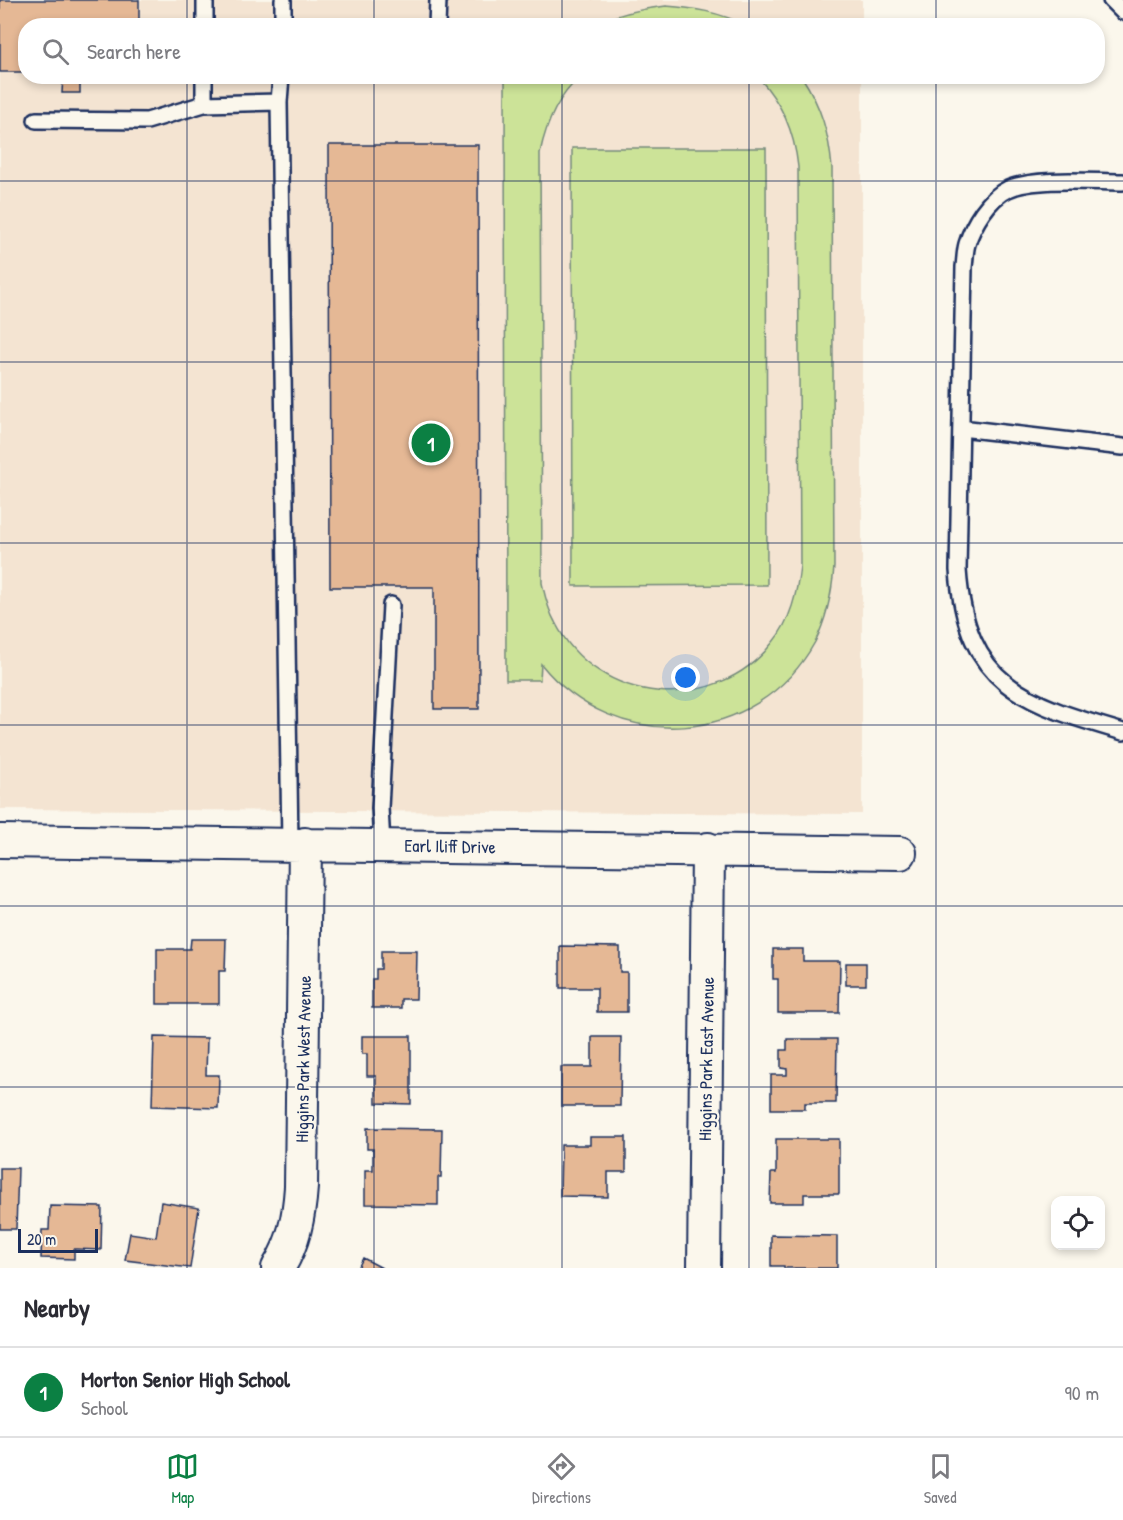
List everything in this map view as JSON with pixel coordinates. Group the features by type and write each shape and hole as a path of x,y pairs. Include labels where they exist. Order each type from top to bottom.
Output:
{"street":[{"name":"Earl Iliff Drive","path":"0,842 900,853"},
{"name":"Higgins Park West Avenue","path":"278,1268 294,1236 302,1187 297,844"},
{"name":"Higgins Park East Avenue","path":"704,1268 708,849"}],"lane":[{"path":"205,0 205,18"},
{"path":"283,0 283,18"},
{"path":"438,0 438,18"},
{"path":"1111,0 1123,12"},
{"path":"204,84 204,104"},
{"path":"280,84 297,844"},
{"path":"36,120 147,120 204,104 279,102"},
{"path":"1123,182 1030,183 1007,190 988,205 967,243 964,267 958,570 960,599 967,627 994,673 1009,687 1043,707 1123,732"},
{"path":"961,428 1123,447"},
{"path":"382,845 380,808 391,605"}],"shaded area":[{"path":"0,0 862,0 862,18 18,18 18,84 862,84 862,814 0,809"}],"green space":[{"path":"666,6 686,8 727,18 610,18"},
{"path":"505,84 573,84 554,112 540,153 542,583 544,593 555,622 574,650 599,671 627,685 658,691 690,690 721,682 749,666 779,634 792,606 797,586 800,566 798,167 786,118 764,84 806,84 823,121 832,168 834,567 826,615 815,642 790,677 758,703 722,719 684,727 645,725 607,714 572,694 541,664 540,680 506,680"},
{"path":"572,148 766,148 767,585 573,586"}],"building":[{"path":"0,0 139,0 139,18 18,18 18,72 0,72"},
{"path":"63,84 80,84 80,93 62,93"},
{"path":"329,145 478,145 479,709 434,709 434,587 330,587"},
{"path":"191,939 226,939 225,971 219,971 219,1004 157,1004 157,949 190,949"},
{"path":"560,946 620,947 620,972 627,972 627,1012 597,1012 597,988 560,988"},
{"path":"773,949 803,949 803,961 840,961 839,1013 778,1013 778,979 773,979"},
{"path":"381,951 417,951 416,999 401,999 401,1008 372,1008 372,979 376,979 376,969 381,969"},
{"path":"846,963 866,963 866,985 846,985"},
{"path":"362,1036 411,1036 411,1104 376,1103 376,1076 367,1076 367,1054 362,1054"},
{"path":"154,1037 207,1038 206,1075 219,1075 218,1108 152,1106"},
{"path":"592,1037 621,1037 620,1106 561,1106 561,1067 592,1067"},
{"path":"787,1039 837,1039 836,1103 805,1103 805,1109 771,1109 771,1075 787,1075 787,1069 781,1068 781,1050 787,1050"},
{"path":"367,1128 442,1129 438,1205 365,1204 365,1170 373,1170 373,1149 367,1149"},
{"path":"590,1137 626,1137 626,1172 608,1172 608,1197 560,1196 561,1145 590,1145"},
{"path":"776,1139 839,1139 839,1194 804,1194 804,1203 770,1203 771,1173 776,1173"},
{"path":"0,1168 18,1168 16,1229 0,1229"},
{"path":"161,1202 199,1208 190,1268 125,1260 130,1233 156,1237"},
{"path":"50,1206 102,1207 101,1250 74,1249 74,1259 41,1258 42,1230 49,1230"},
{"path":"771,1235 837,1236 837,1268 771,1266"},
{"path":"363,1258 382,1268 358,1268"}],"place":[{"name":"Morton Senior High School","path":"431,443"}]}
